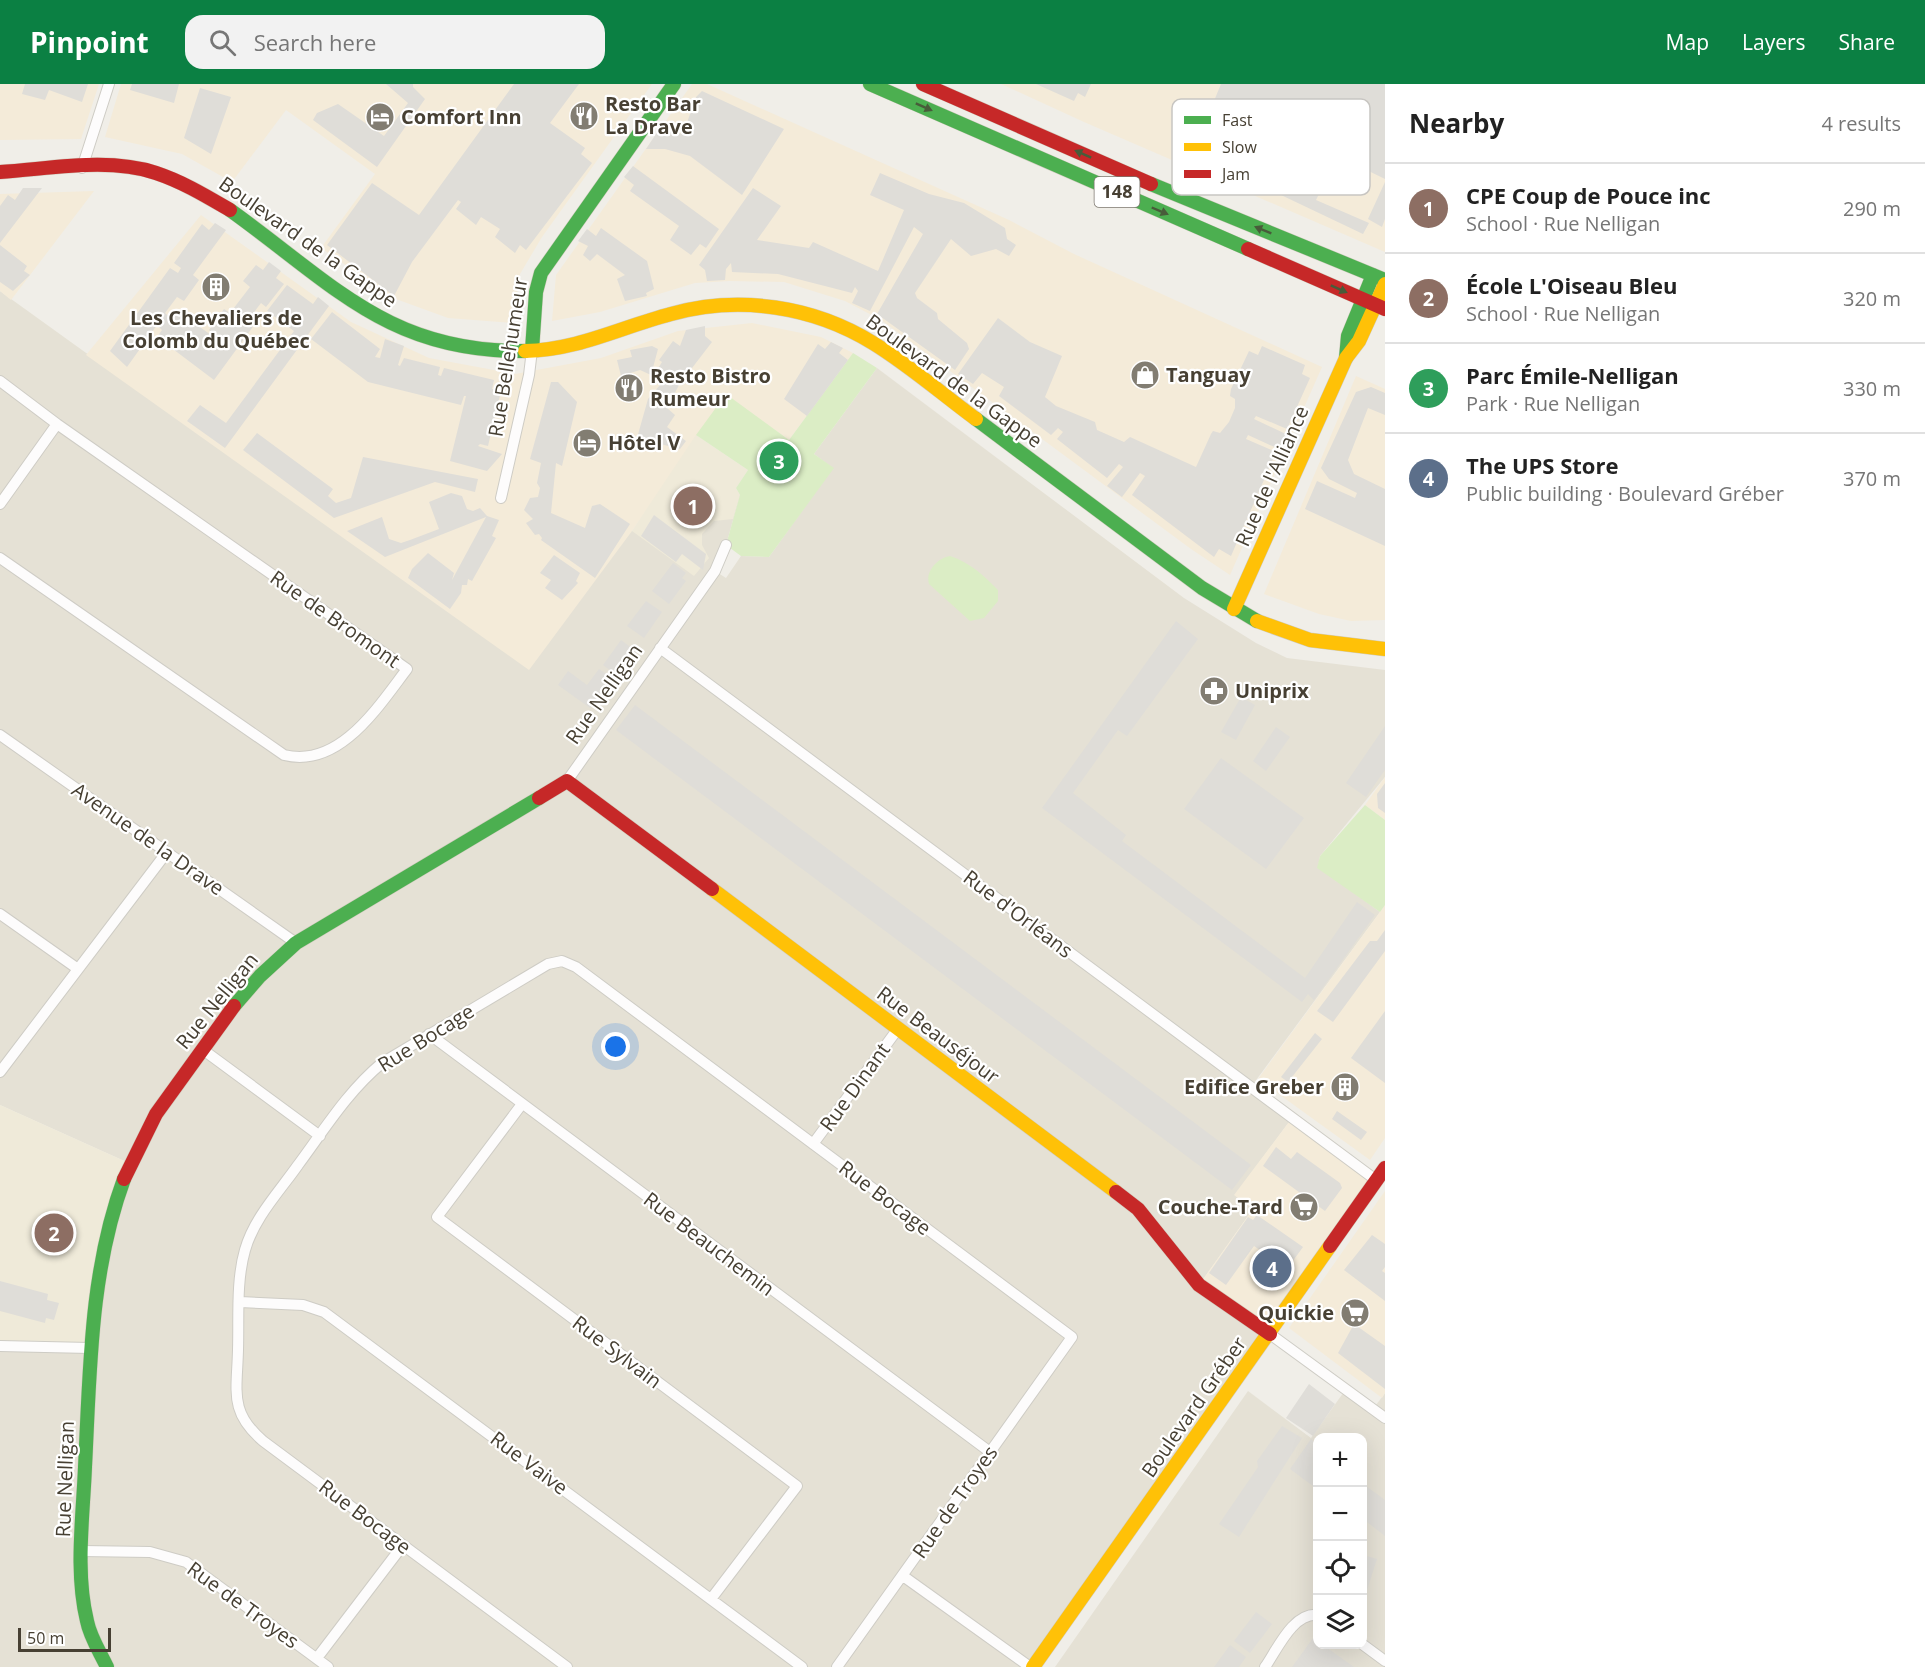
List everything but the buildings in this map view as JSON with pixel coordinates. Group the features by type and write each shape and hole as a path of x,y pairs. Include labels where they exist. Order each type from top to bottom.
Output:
{"street":[{"path":"81,168 110,84"},
{"name":"Rue Bellehumeur","path":"501,498 529,375 536,292 541,273 674,84"},
{"name":"148","path":"870,84 1375,304"},
{"name":"148","path":"923,84 1172,193"},
{"name":"Boulevard de la Gappe","path":"0,172 127,168 152,172 185,183 228,209 350,300 407,330 446,344 486,349 532,350 578,345 669,315 719,305 775,307 827,320 874,344 1234,609 1266,628 1300,639 1337,646 1385,649"},
{"name":"148","path":"1178,195 1381,280"},
{"name":"Rue de l'Alliance","path":"1234,609 1346,358 1359,341 1375,304 1381,280"},
{"name":"Rue de Bromont","path":"0,381 57,424 407,669 363,724 329,749 303,758 284,755 0,558"},
{"path":"0,504 57,424"},
{"name":"Rue Nelligan","path":"107,1667 87,1623 82,1591 90,1348 97,1272 118,1196 149,1126 202,1049 266,969 296,943 567,781 715,571 726,545"},
{"name":"Rue d'Orléans","path":"660,648 1376,1180"},
{"name":"Avenue de la Drave","path":"0,735 296,943"},
{"name":"Rue Beauséjour","path":"567,781 1138,1209 1199,1285 1270,1334"},
{"path":"0,1072 167,852"},
{"path":"0,914 78,969"},
{"name":"Rue Bocage","path":"567,1667 263,1441 244,1423 237,1401 242,1266 248,1240 262,1215 371,1072 429,1034 548,964 569,963 1072,1337"},
{"name":"Rue Dinant","path":"813,1144 897,1030"},
{"name":"Rue Beauchemin","path":"429,1034 990,1452"},
{"path":"202,1049 320,1136"},
{"name":"Rue Sylvain","path":"522,1104 437,1217 797,1486 711,1599"},
{"name":"Boulevard Gréber","path":"1032,1667 1270,1334 1385,1168"},
{"name":"Rue Vaive","path":"240,1302 303,1305 324,1312 802,1667"},
{"path":"1270,1334 1385,1418"},
{"name":"Rue de Troyes","path":"837,1667 1072,1337"},
{"path":"0,1346 90,1348"},
{"path":"316,1658 403,1545"},
{"name":"Rue de Troyes","path":"82,1551 150,1552 186,1562 328,1667"},
{"path":"903,1576 1032,1667"},
{"path":"1265,1667 1298,1621 1313,1614"},
{"path":"1367,1648 1385,1661"}],"shaded area":[{"path":"0,84 99,84 81,139 0,140"},
{"path":"25,84 88,84 82,102 49,90 45,100 22,94"},
{"path":"121,84 652,84 542,237 520,274 513,323 448,318 393,298 321,248 375,174 286,110 232,182 182,154 105,137"},
{"path":"132,84 179,84 174,103 130,90"},
{"path":"386,84 413,84 413,87 425,99 377,167 313,120 317,113 338,104 384,136 408,103"},
{"path":"514,84 579,84 550,123 585,148 581,154 592,163 526,250 520,245 515,253 495,237 500,229 481,217 476,225 456,209 461,202 458,200 412,262 394,296 327,245 372,183 419,215"},
{"path":"692,84 707,84 1009,220 1074,254 1322,367 1230,575 1191,549 881,320 845,301 784,282 695,283 600,312 552,321 556,275"},
{"path":"1001,84 1385,84 1385,252 1253,195 1370,195 1370,99 1172,99 1172,160"},
{"path":"1036,84 1091,84 1085,97 1078,93 1074,101"},
{"path":"1221,84 1385,84 1385,179 1370,172 1370,99 1215,99"},
{"path":"200,88 231,97 211,154 184,138"},
{"path":"702,91 784,129 742,195 690,156 665,149 646,149 660,128 683,134 696,97"},
{"path":"633,166 719,229 706,248 700,244 691,255 670,240 679,226 630,191 634,185 624,177"},
{"path":"880,173 929,194 964,203 1005,228 1007,239 1016,245 1009,256 996,249 971,256 951,239 915,293 917,298 937,313 938,319 967,343 969,349 955,370 877,314 923,234 914,227 870,311 852,303 858,291 855,287 852,293 778,274 732,272 731,263 726,269 725,280 707,281 705,270 699,265 753,188 781,206 757,240 809,248 813,242 878,271 904,210 870,195"},
{"path":"1385,182 1385,219 1382,227 1368,219"},
{"path":"23,188 42,188 0,243 0,206 8,195 15,200"},
{"path":"94,191 11,300 0,291 0,194"},
{"path":"1281,195 1318,195 1316,200 1369,223 1363,234"},
{"path":"201,215 351,322 429,358 515,374 601,358 678,331 752,323 821,337 853,353 789,440 726,395 632,531 529,670 86,355"},
{"path":"215,223 226,230 193,275 199,280 184,301 177,297 165,313 171,318 176,310 211,335 205,342 209,345 216,336 209,330 224,309 230,313 250,287 243,281 256,265 263,270 269,262 281,271 276,278 284,284 266,307 261,303 249,319 255,324 214,380 157,337 162,330 157,325 127,367 110,351 170,268 178,273 181,268 174,263 202,224 209,230"},
{"path":"601,228 647,261 654,289 646,293 647,296 625,301 617,279 625,275 597,254 590,261 583,255 588,246 578,241 587,229 596,236"},
{"path":"0,245 27,266 24,271 30,275 13,291 0,282"},
{"path":"287,285 313,304 318,297 329,306 225,448 187,421 200,405 226,423 294,331 267,311"},
{"path":"0,291 182,422 632,531 740,495 726,545 715,571 726,578 741,556 769,557 833,468 814,454 877,368 1184,598 1256,643 1287,658 1385,670 1385,777 1320,856 1318,867 1380,912 1251,1087 1292,1118 1235,1195 1253,1209 1199,1285 1270,1334 1033,1667 0,1667 0,1346 92,1325 131,1164 0,1105"},
{"path":"332,312 380,349 375,357 380,358 385,339 404,346 398,365 400,366 404,358 440,367 438,375 441,376 444,368 494,380 492,389 501,391 488,446 480,444 478,446 502,454 487,471 450,461 466,396 461,405 368,382 311,339"},
{"path":"998,318 1030,342 1062,356 1045,397 1056,406 1095,422 1097,430 1124,442 1130,437 1196,467 1213,431 1220,433 1229,422 1235,408 1235,399 1230,396 1231,389 1249,351 1258,355 1262,346 1305,365 1302,374 1310,378 1287,429 1256,416 1254,419 1288,435 1281,450 1248,435 1246,439 1276,452 1231,556 1219,549 1214,557 1132,495 1145,476 1140,473 1122,497 1107,486 1123,467 1119,464 1107,478 1057,439 1063,432 1058,428 1051,435 999,396 1004,387 982,373 973,384 958,374"},
{"path":"705,326 705,336 712,342 679,385 667,408 675,415 667,427 686,441 680,449 637,438 648,399 660,385 655,380 659,376 655,373 662,362 659,360 673,341 680,346 686,330"},
{"path":"831,342 843,348 839,353 848,360 807,416 784,399 818,344 825,349"},
{"path":"652,346 658,349 651,375 640,370 621,376 617,360 632,357 630,350"},
{"path":"1356,376 1385,389 1385,620 1351,621 1319,614 1264,594"},
{"path":"551,382 558,382 577,402 562,466 556,463 551,513 585,528 592,506 600,504 630,524 595,578 541,540 539,534 535,535 526,523 533,519 524,510 530,498 538,497 540,488 537,483 541,463 530,459"},
{"path":"1371,387 1385,393 1385,415 1368,408 1348,460 1354,474 1385,489 1385,546 1305,509 1317,481 1355,498 1357,493 1329,479 1321,468 1356,392"},
{"path":"257,433 333,489 328,496 336,503 351,498 363,457 478,479 475,492 435,482 334,518 243,450"},
{"path":"696,435 748,470 736,488 740,495 733,519 714,521 702,534 702,545 709,558 694,576 632,531"},
{"path":"451,493 462,496 467,509 473,511 480,508 487,516 499,520 492,536 496,538 472,581 468,579 467,585 462,585 461,593 450,609 408,578 412,569 428,553 454,573 452,580 486,517 385,557 347,531 382,517 389,539 401,543 410,540 439,529 429,502"},
{"path":"654,515 706,554 703,570 682,554 676,562 641,536"},
{"path":"554,555 580,573 576,581 578,583 562,600 545,588 551,580 540,573"},
{"path":"673,563 686,573 682,578 686,581 669,604 652,591"},
{"path":"646,601 662,612 644,638 627,626"},
{"path":"1176,621 1198,639 1127,736 1118,730 1073,793 1126,835 1122,841 1305,978 1357,902 1375,915 1314,1000 1308,994 1302,1002 1042,808"},
{"path":"621,640 637,652 619,677 603,665"},
{"path":"599,669 612,678 590,708 558,685 568,671 587,685"},
{"path":"1241,697 1255,705 1236,740 1221,732"},
{"path":"635,705 1251,1165 1232,1190 616,730"},
{"path":"1385,726 1385,770 1366,797 1346,783"},
{"path":"1276,727 1290,737 1266,771 1253,761"},
{"path":"1221,758 1304,818 1266,869 1184,809"},
{"path":"1385,777 1385,820 1365,805"},
{"path":"1385,783 1385,813 1378,808 1377,794"},
{"path":"1385,905 1385,1138 1370,1160 1258,1079"},
{"path":"1385,930 1385,951 1333,1022 1317,1011 1370,941 1377,941"},
{"path":"1385,1011 1385,1083 1351,1058"},
{"path":"1315,1033 1322,1039 1288,1082 1281,1077"},
{"path":"0,1105 131,1164 118,1196 90,1348 0,1346"},
{"path":"1337,1111 1367,1132 1361,1140 1332,1119"},
{"path":"1292,1118 1376,1180 1270,1334 1199,1285 1253,1209 1234,1195"},
{"path":"1276,1147 1291,1159 1297,1152 1340,1183 1342,1188 1325,1211 1263,1166"},
{"path":"1385,1191 1385,1393 1382,1398 1289,1328"},
{"path":"1257,1215 1303,1247 1287,1269 1254,1246 1226,1285 1209,1273 1248,1217 1253,1220"},
{"path":"1372,1235 1385,1244 1385,1267 1382,1271 1385,1273 1385,1301 1344,1270"},
{"path":"0,1281 48,1294 47,1300 59,1303 54,1320 46,1318 45,1323 0,1311"},
{"path":"1354,1324 1385,1346 1385,1389 1338,1353"},
{"path":"1309,1384 1335,1404 1313,1436 1286,1418"},
{"path":"1346,1389 1373,1409 1385,1393 1385,1667 1055,1667 1248,1391 1311,1438 1313,1435 1313,1649 1367,1649 1367,1433 1315,1433"},
{"path":"1282,1426 1302,1438 1239,1537 1219,1524 1258,1467 1257,1461"},
{"path":"1311,1439 1313,1441 1313,1486 1290,1469"},
{"path":"1367,1487 1385,1500 1385,1536 1367,1522"},
{"path":"1367,1556 1377,1559 1367,1590"},
{"path":"1256,1612 1272,1624 1250,1653 1234,1641"},
{"path":"1313,1638 1313,1649 1329,1649 1354,1667 1292,1667"},
{"path":"1230,1645 1246,1657 1239,1667 1214,1667"}],"green space":[{"path":"853,353 877,368 814,454 834,468 769,557 741,556 726,545 740,495 736,488 748,470 696,435 726,394 789,440"},
{"path":"950,556 982,574 998,590 998,601 984,618 970,621 929,584 929,574 934,566 941,559"},
{"path":"1365,805 1385,820 1385,905 1380,912 1317,868 1320,856"}],"traffic: fast":[{"path":"532,350 536,292 541,273 674,84"},
{"path":"870,84 1248,249"},
{"path":"1151,184 1172,193"},
{"path":"1178,195 1385,280"},
{"path":"230,210 332,287 365,309 399,327 436,340 477,349 525,351"},
{"path":"1346,358 1348,336 1373,275"},
{"path":"976,419 1202,588 1257,621"},
{"path":"234,1006 260,976 296,943 539,798"},
{"path":"107,1667 88,1627 81,1583 81,1544 88,1394 98,1285 104,1249 124,1179"}],"traffic: slow":[{"path":"1234,609 1346,358 1359,341 1385,284"},
{"path":"525,351 563,347 697,308 723,305 775,308 826,320 850,330 912,370 976,419"},
{"path":"1257,621 1310,640 1385,649"},
{"path":"712,889 1116,1192"},
{"path":"1033,1667 1330,1246"}],"traffic: jam":[{"path":"923,84 1151,184"},
{"path":"0,172 79,165 138,168 176,181 230,210"},
{"path":"1248,249 1385,309"},
{"path":"539,798 567,781 712,889"},
{"path":"124,1179 156,1114 234,1006"},
{"path":"1330,1246 1385,1168"},
{"path":"1116,1192 1138,1209 1199,1285 1270,1334"}],"place":[{"name":"Resto Bar La Drave","path":"584,116"},
{"name":"Comfort Inn","path":"380,117"},
{"name":"Les Chevaliers de Colomb du Québec","path":"216,287"},
{"name":"Tanguay","path":"1145,375"},
{"name":"Resto Bistro Rumeur","path":"629,388"},
{"name":"Hôtel V","path":"587,443"},
{"name":"Parc Émile-Nelligan","path":"779,461"},
{"name":"CPE Coup de Pouce inc","path":"693,506"},
{"name":"Uniprix","path":"1214,691"},
{"name":"Edifice Greber","path":"1345,1087"},
{"name":"Couche-Tard","path":"1304,1207"},
{"name":"École L'Oiseau Bleu","path":"54,1233"},
{"name":"The UPS Store","path":"1272,1268"},
{"name":"Quickie","path":"1355,1313"}]}
